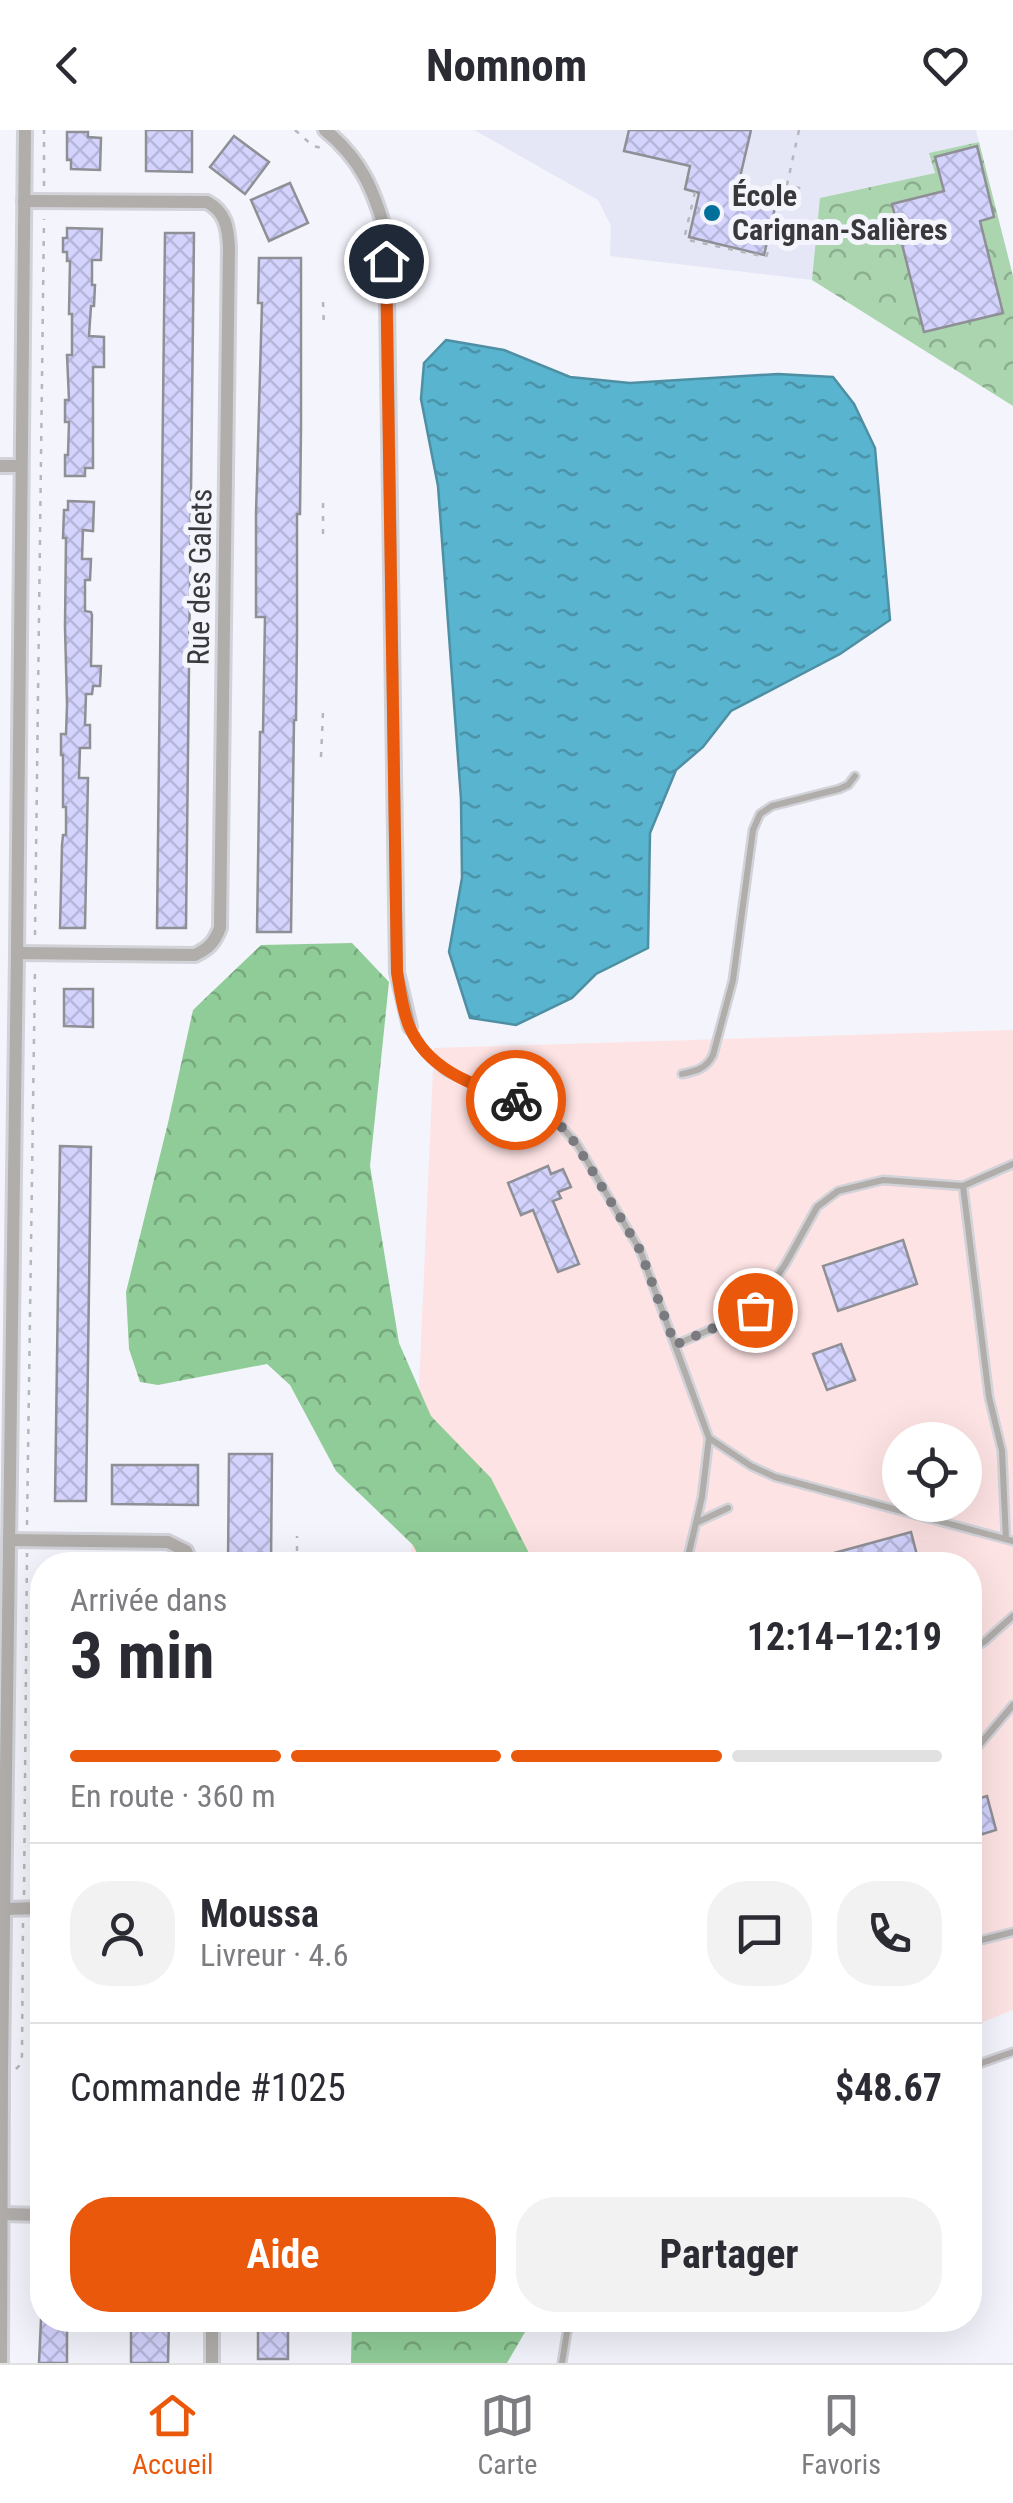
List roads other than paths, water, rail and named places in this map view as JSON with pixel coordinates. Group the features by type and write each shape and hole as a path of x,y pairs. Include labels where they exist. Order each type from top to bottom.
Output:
{"street":[{"path":"1,2363 25,130"},
{"path":"325,130 357,161 373,192 386,234 397,972 410,1027"},
{"name":"Rue des Galets","path":"17,954 194,955 215,942 220,928 229,248 225,218 207,202 24,200"},
{"path":"0,466 21,466"},
{"path":"8,1540 168,1542 186,1552"},
{"path":"4,1908 30,1908"},
{"path":"3,2214 30,2215"},
{"path":"212,2332 212,2363"}],"lane":[{"path":"682,1074 700,1070 713,1055 733,980 753,830 760,814 772,806 838,789 855,776"},
{"path":"410,1027 426,1053 445,1071 536,1107 560,1125 576,1144 640,1250 709,1438 702,1496 689,1552"},
{"path":"675,1345 755,1310 817,1208 838,1191 883,1180 962,1186 1013,1164"},
{"path":"709,1438 775,1477 1010,1540 1002,1451 989,1397 962,1186"},
{"path":"696,1523 728,1508"},
{"path":"982,1643 1013,1616"},
{"path":"982,1742 1013,1705"},
{"path":"982,1940 1013,1932"},
{"path":"982,2063 1013,2052"},
{"path":"562,2363 567,2332"}],"water":[{"path":"446,340 504,350 570,377 630,383 778,374 833,377 854,404 875,448 890,620 840,654 731,711 703,747 676,770 650,833 648,948 596,974 572,998 516,1025 470,1018 449,952 462,878 461,799 438,486 421,399 424,363"}],"place":[{"name":"École Carignan-Salières","path":"712,213"}]}
